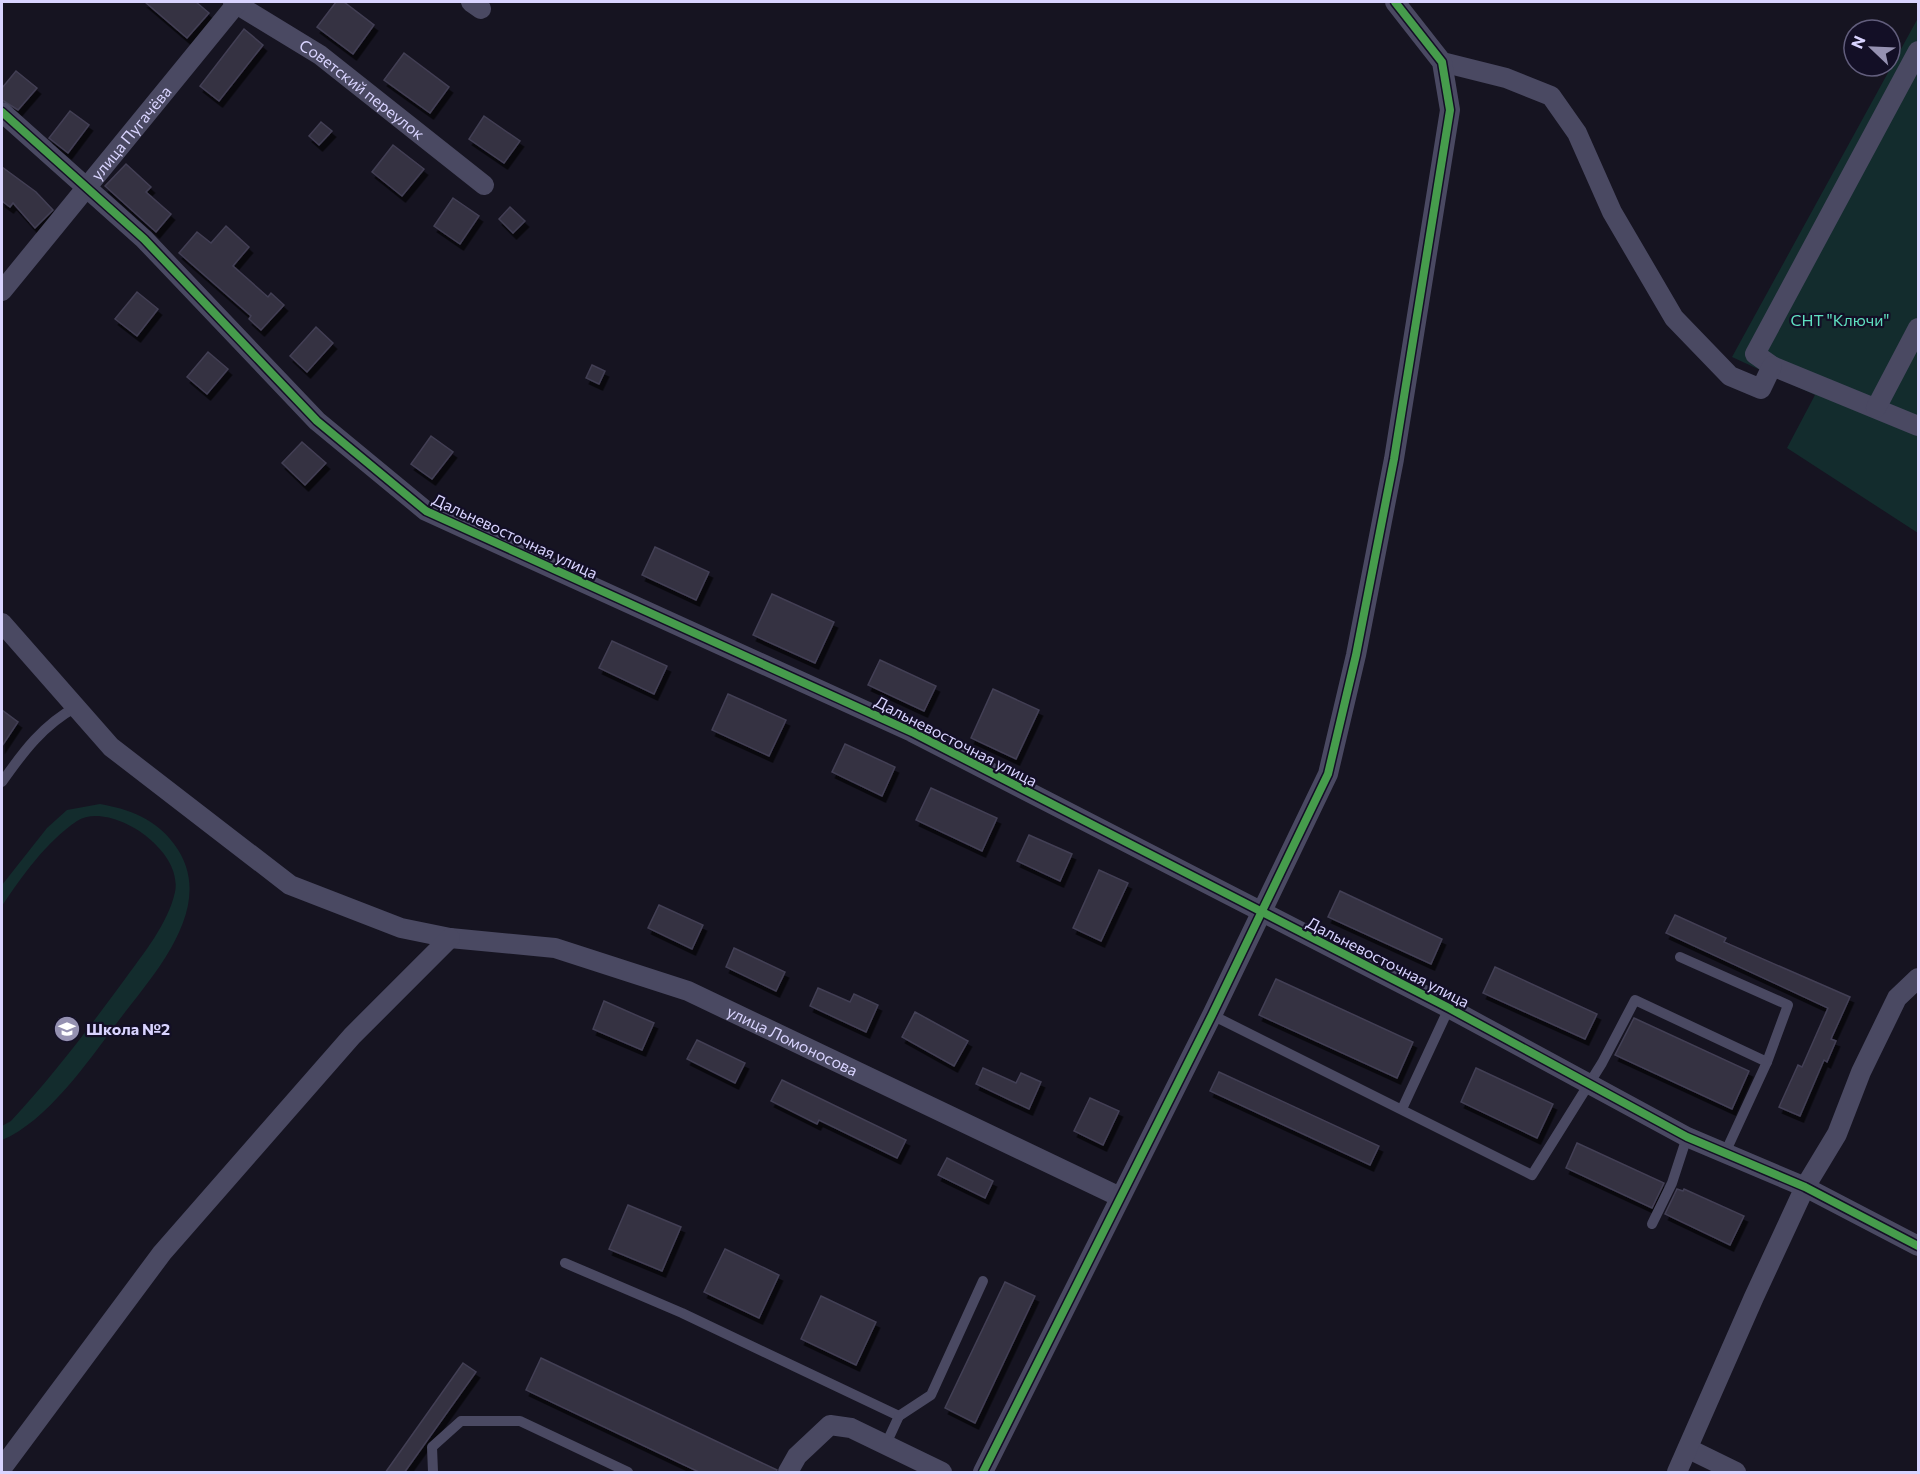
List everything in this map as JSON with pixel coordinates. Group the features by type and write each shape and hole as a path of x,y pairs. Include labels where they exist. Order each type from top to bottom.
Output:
{"street":[{"name":"Советский переулок","path":"236,2 320,55 484,185"},
{"name":"улица Пугачёва","path":"2,291 236,2"},
{"path":"983,1473 1212,1015 1328,774 1356,656 1394,459 1450,110 1442,62 1395,2"},
{"path":"1918,51 1755,354 1772,366 1918,426"},
{"path":"1442,62 1506,78 1551,96 1577,133 1612,212 1674,318 1731,376 1761,389 1772,366"},
{"name":"Дальневосточная улица","path":"2,112 144,239 317,421 426,511 912,732 1449,1008 1687,1137 1805,1187 1918,1246"},
{"path":"1876,408 1918,328"},
{"name":"улица Ломоносова","path":"2,623 111,747 290,885 401,928 450,938 555,948 688,991 1120,1197"},
{"path":"2,1468 162,1253 352,1036 450,938"},
{"path":"1677,1473 1805,1187 1837,1134 1861,1071 1897,998 1918,978"},
{"path":"788,1473 797,1456 831,1425 851,1428 942,1473"},
{"path":"1689,1449 1737,1473"}],"lane":[{"path":"2,782 21,755 54,719 76,707"},
{"path":"1680,957 1788,1005 1767,1062 1725,1153"},
{"path":"1212,1015 1532,1175 1589,1083 1635,1000 1767,1062"},
{"path":"1402,1109 1449,1008"},
{"path":"1652,1224 1671,1183 1687,1137"},
{"path":"565,1263 682,1313 899,1416"},
{"path":"886,1444 899,1416 931,1395 983,1281"},
{"path":"434,1473 432,1448 461,1421 488,1420 520,1421 628,1473"}],"green space":[{"name":"СНТ \"Ключи\"","path":"1918,18 1918,533 1787,448 1815,395 1732,357 1885,78 1902,78 1902,47"},
{"path":"100,804 141,816 159,828 174,844 186,867 190,891 186,915 163,962 79,1073 34,1120 2,1140 2,1126 11,1121 84,1034 147,949 172,904 175,876 168,860 156,845 141,832 124,823 107,817 91,816 77,821 45,849 26,871 2,906 2,885 47,828 67,810"}],"building":[{"path":"145,2 196,2 209,13 187,38"},
{"path":"336,2 344,2 374,25 353,54 317,27"},
{"path":"244,29 263,45 219,101 200,86"},
{"path":"404,53 449,87 430,113 384,80"},
{"path":"16,71 37,88 18,110 2,100 2,88"},
{"path":"70,111 89,125 68,153 49,138"},
{"path":"484,116 520,141 504,163 469,139"},
{"path":"321,122 332,131 319,145 309,136"},
{"path":"393,145 424,169 402,196 372,172"},
{"path":"126,164 151,187 146,192 171,214 156,232 105,186"},
{"path":"2,167 36,192 53,210 35,228 13,203 10,207 2,201"},
{"path":"453,198 479,216 460,244 434,226"},
{"path":"510,207 525,221 513,233 499,219"},
{"path":"226,226 249,247 233,266 268,297 271,293 284,305 261,330 249,319 251,316 179,253 197,232 211,243"},
{"path":"137,292 158,309 137,336 115,319"},
{"path":"316,327 333,343 307,372 290,356"},
{"path":"208,352 228,369 207,394 187,377"},
{"path":"592,365 605,371 599,384 586,378"},
{"path":"431,436 453,452 432,479 411,464"},
{"path":"302,442 326,463 305,485 282,463"},
{"path":"655,547 709,572 696,600 642,575"},
{"path":"772,594 834,622 815,663 753,635"},
{"path":"612,641 667,666 654,694 599,668"},
{"path":"880,660 936,686 924,711 868,685"},
{"path":"993,689 1039,710 1016,759 971,738"},
{"path":"728,694 786,720 769,756 712,730"},
{"path":"2,710 18,722 2,746"},
{"path":"845,744 895,767 882,796 832,772"},
{"path":"931,788 997,818 982,851 916,820"},
{"path":"1029,835 1072,854 1060,881 1017,861"},
{"path":"1099,870 1128,883 1101,941 1073,928"},
{"path":"1340,891 1442,939 1431,964 1328,917"},
{"path":"659,905 703,925 692,949 648,928"},
{"path":"1675,915 1726,938 1724,942 1850,997 1831,1039 1836,1041 1827,1062 1824,1060 1800,1116 1779,1107 1798,1065 1802,1067 1828,1008 1666,933"},
{"path":"734,948 785,972 776,991 726,967"},
{"path":"1495,967 1597,1014 1585,1039 1483,993"},
{"path":"1276,979 1413,1042 1397,1078 1259,1015"},
{"path":"818,988 850,1002 854,994 878,1005 866,1032 810,1006"},
{"path":"604,1001 654,1023 642,1050 593,1029"},
{"path":"915,1012 968,1041 954,1066 902,1037"},
{"path":"1634,1018 1749,1071 1732,1109 1615,1055"},
{"path":"697,1040 745,1063 735,1083 687,1059"},
{"path":"983,1068 1016,1083 1021,1073 1041,1082 1029,1109 976,1084"},
{"path":"1476,1068 1553,1104 1537,1138 1461,1102"},
{"path":"1219,1072 1379,1146 1370,1165 1210,1091"},
{"path":"782,1080 906,1140 897,1158 819,1120 817,1124 771,1101"},
{"path":"1090,1098 1119,1111 1103,1145 1074,1131"},
{"path":"1577,1143 1664,1183 1652,1208 1566,1168"},
{"path":"947,1158 993,1181 985,1198 938,1175"},
{"path":"1677,1189 1683,1191 1684,1189 1744,1216 1730,1245 1665,1214"},
{"path":"628,1205 681,1227 662,1271 609,1249"},
{"path":"725,1249 779,1275 759,1318 704,1292"},
{"path":"1005,1282 1035,1296 975,1423 945,1408"},
{"path":"821,1296 876,1322 856,1365 801,1339"},
{"path":"541,1358 777,1470 776,1473 701,1473 526,1390"},
{"path":"463,1363 476,1372 404,1473 385,1473"}],"cycle path":[{"path":"983,1472 1212,1015 1328,774 1356,655 1394,459 1450,110 1442,62 1395,2"},
{"path":"2,112 144,239 317,421 426,511 912,732 1449,1008 1687,1137 1805,1187 1918,1246"}],"place":[{"name":"Школа №2","path":"67,1029"}]}
